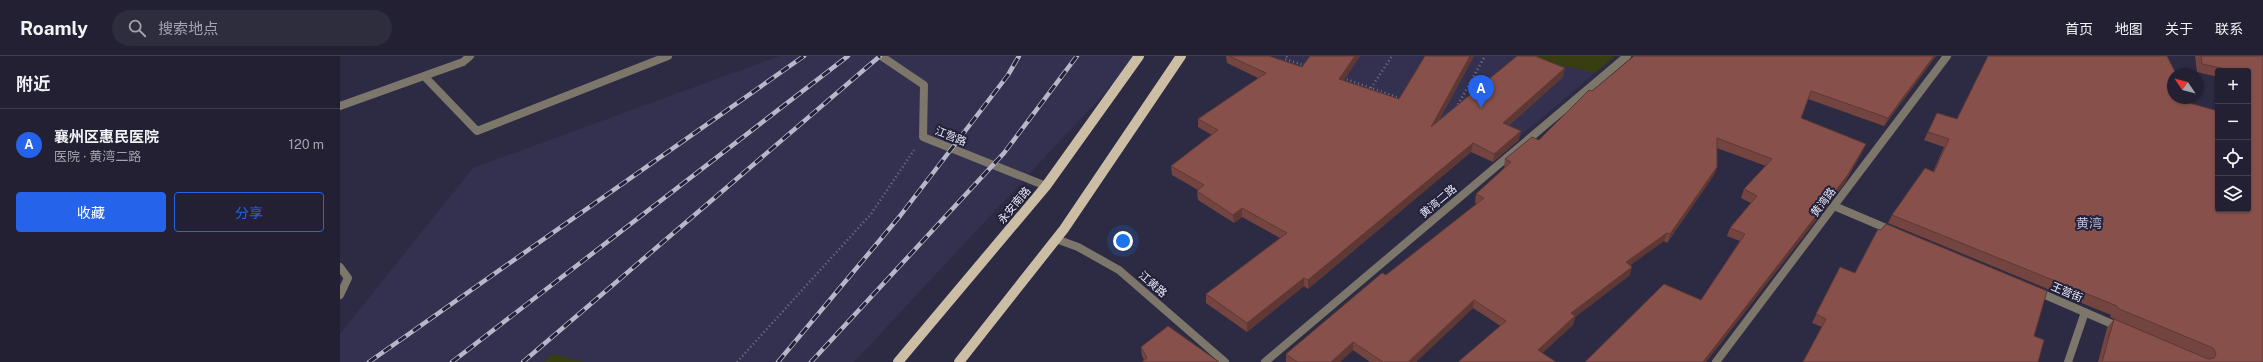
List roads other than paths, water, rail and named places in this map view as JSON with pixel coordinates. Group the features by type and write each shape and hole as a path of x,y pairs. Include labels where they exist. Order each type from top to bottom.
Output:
{"main road":[{"name":"永安南路","path":"898,362 1046,186 1139,56"},
{"path":"959,362 1056,239 1181,56"}],"street":[{"path":"340,106 463,62 470,56"},
{"path":"424,76 477,131 668,56"},
{"name":"江营路","path":"881,56 924,85 923,137 1046,186"},
{"name":"黄湾二路","path":"1264,362 1627,56"},
{"name":"黄湾路","path":"1716,362 1947,56"},
{"path":"1834,206 1898,233"},
{"name":"江黄路","path":"1056,239 1078,247 1119,270 1225,362"},
{"path":"340,266 348,278 340,295"},
{"name":"王营街","path":"2028,288 2127,330"},
{"path":"2068,362 2085,312"}],"railway":[{"path":"369,362 804,56"},
{"path":"452,362 848,56"},
{"path":"523,362 880,56"},
{"path":"778,362 900,216 1008,75 1019,56"},
{"path":"811,362 1004,153 1077,56"}],"place":[{"name":"襄州区惠民医院","path":"1481,108"}],"district":[{"name":"黄湾","path":"2089,223"}]}
